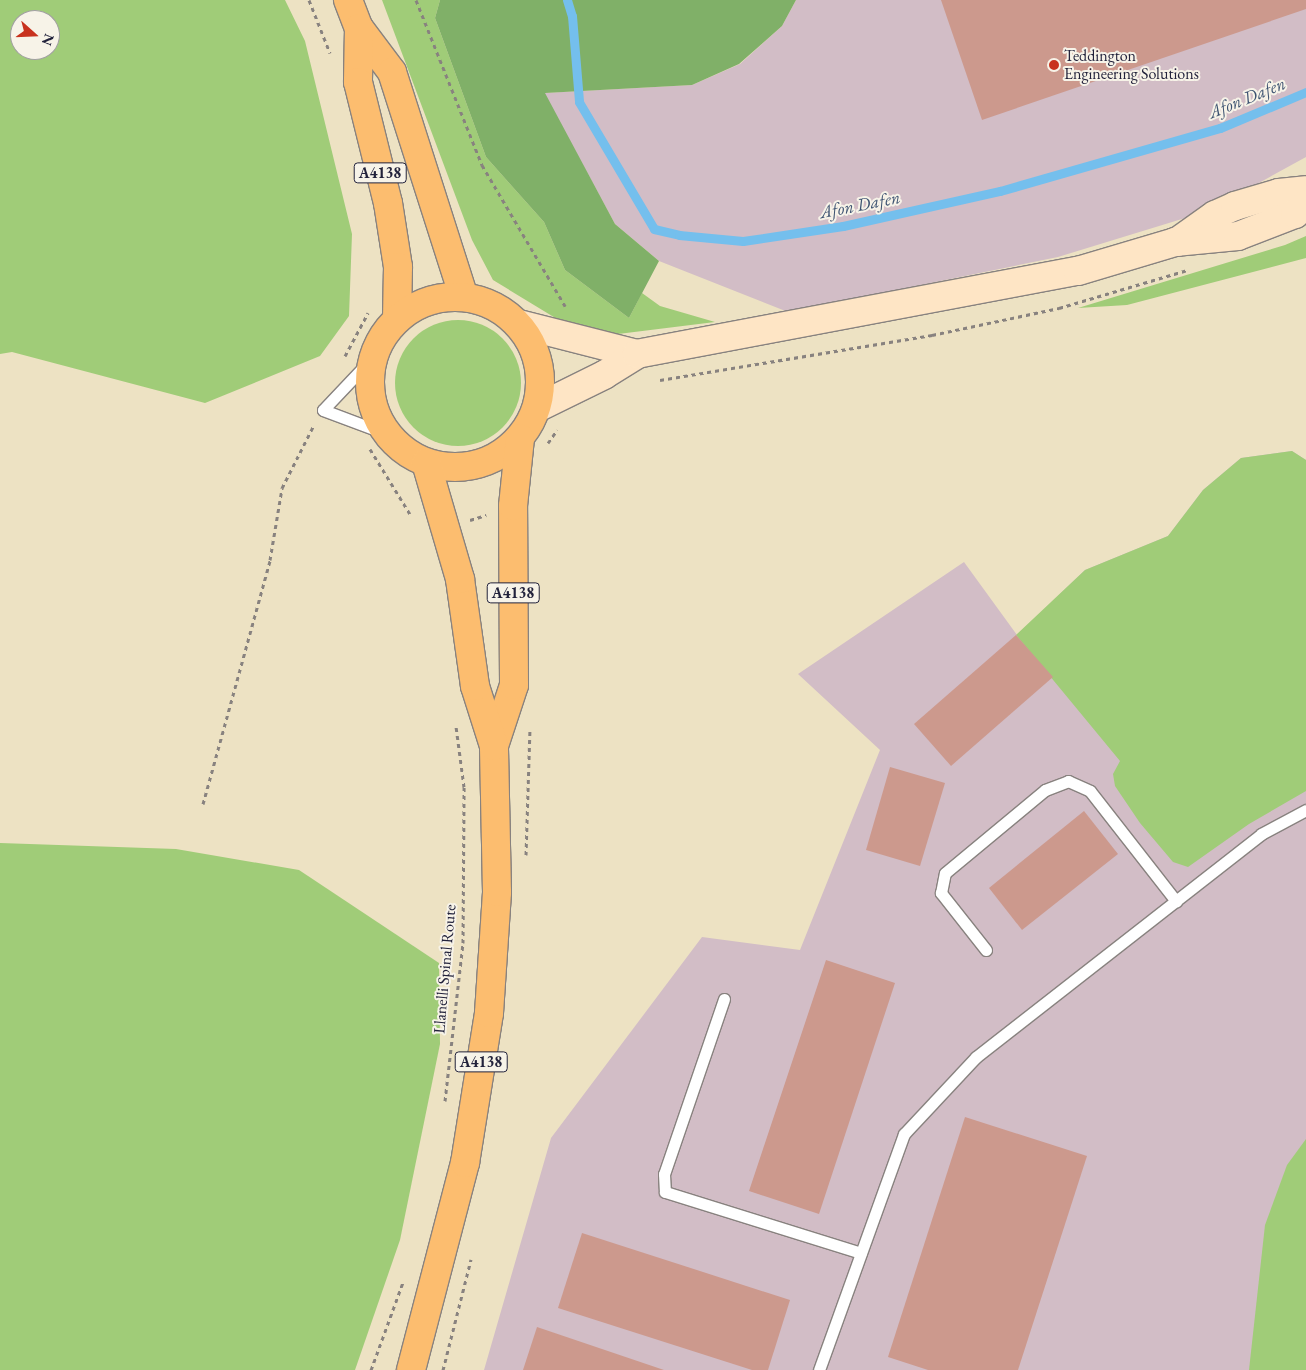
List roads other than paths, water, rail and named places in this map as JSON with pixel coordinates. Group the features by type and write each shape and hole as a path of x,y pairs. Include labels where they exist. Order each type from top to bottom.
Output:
{"highway":[{"name":"A4138","path":"348,0 360,28 392,72 464,297"},
{"name":"A4138","path":"360,28 358,82 388,203 398,267 397,319"},
{"path":"464,297 497,308 518,324 535,350 541,378 537,408 520,438 501,455 477,465 451,468 426,463 404,451 387,434 374,410 369,383 374,356 383,336 397,319 417,305 440,298 464,297"},
{"name":"A4138","path":"494,746 514,685 513,506 520,438"},
{"name":"A4138","path":"411,1370 465,1162 490,1013 497,892 494,746 475,686 460,579 447,527 426,463"}],"main road":[{"path":"1175,242 1215,215 1234,206 1279,193 1306,190"},
{"path":"537,408 604,375 636,354 1078,271 1175,242 1238,236 1295,214 1306,204"},
{"path":"518,324 636,354"}],"lane":[{"path":"374,356 323,410 387,434"},
{"path":"986,950 941,893 945,873 1045,790 1068,781 1090,791 1176,901"},
{"path":"819,1370 904,1134 976,1057 1261,834 1306,810"},
{"path":"724,999 664,1174 665,1192 861,1253"}],"waterway":[{"name":"Afon Dafen","path":"567,0 572,16 579,102 654,229 679,235 743,241 843,226 1000,191 1220,128 1306,92"}],"place":[{"name":"Teddington Engineering Solutions","path":"1054,65"}]}
